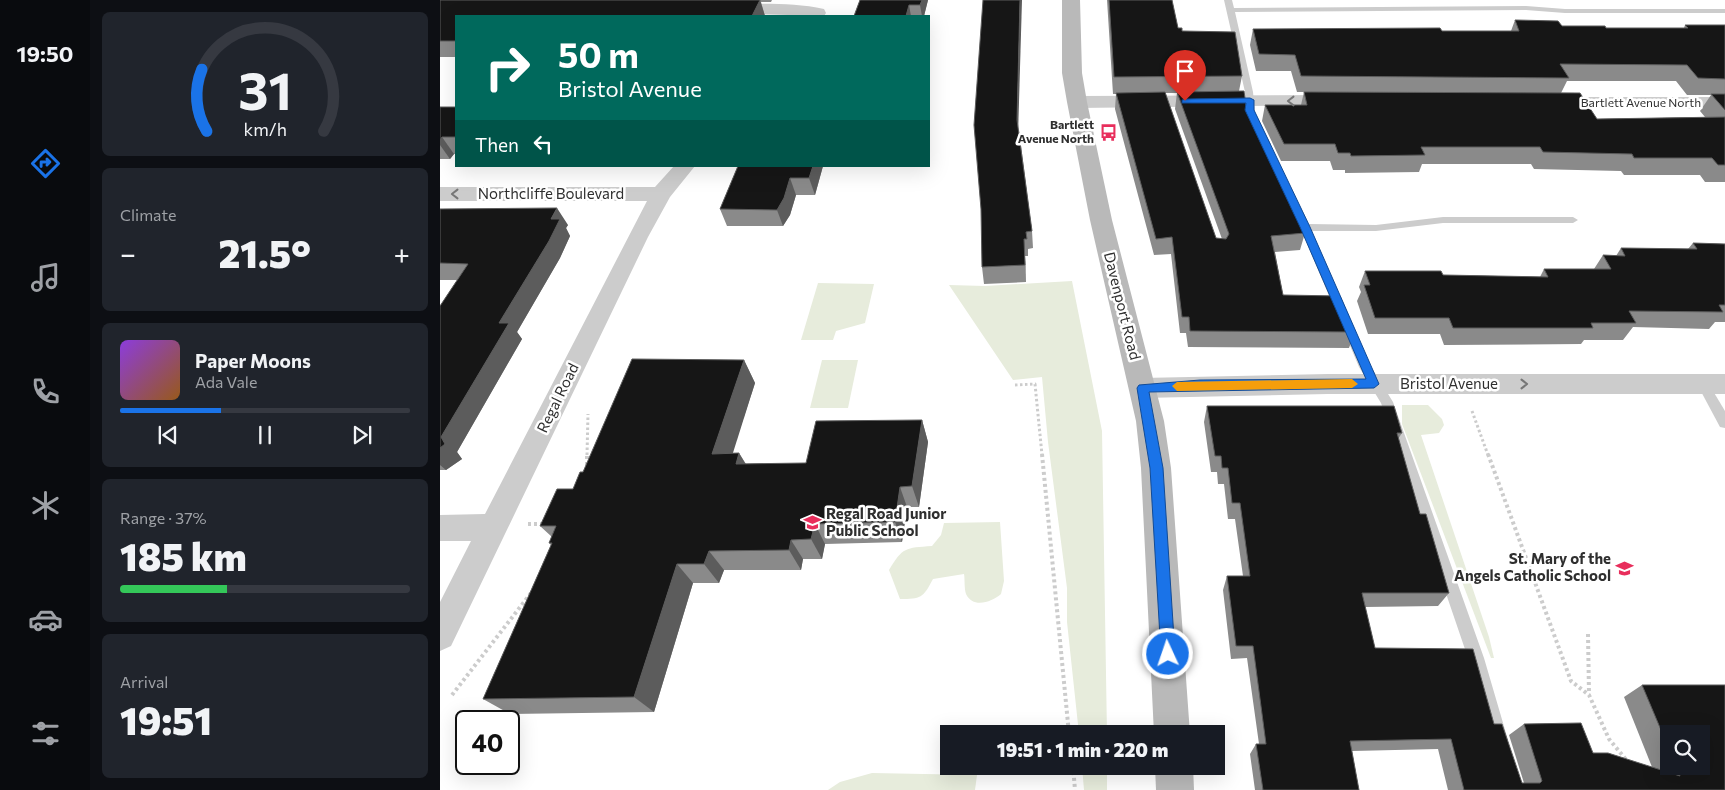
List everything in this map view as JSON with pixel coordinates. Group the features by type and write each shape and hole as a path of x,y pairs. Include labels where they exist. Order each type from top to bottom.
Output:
{"street":[{"name":"Davenport Road","path":"1071,0 1072,73 1076,102 1101,220 1142,388 1156,468 1171,725"},
{"path":"709,9 821,10"},
{"path":"1076,102 1168,106 1250,100 1360,101"},
{"name":"Bartlett Avenue North","path":"1529,102 1725,103"},
{"name":"Regal Road","path":"440,635 507,526 637,238 661,194 684,167"},
{"name":"Northcliffe Boulevard","path":"440,194 661,194"},
{"name":"Bristol Avenue","path":"1142,388 1200,385 1714,384"},
{"path":"440,528 507,526"},
{"path":"1174,775 1175,790"}],"lane":[{"path":"1504,752 1476,658 1386,402 1374,384 1305,227 1249,110 1250,100 1229,5 1507,8 1565,11 1725,11"},
{"path":"1305,227 1376,228 1443,220 1573,220"},
{"path":"1714,384 1725,423"}],"path":[{"path":"1015,385 1035,384 1068,725"},
{"path":"1470,403 1571,681 1589,695"},
{"path":"586,474 588,414"},
{"path":"507,526 550,524"},
{"path":"452,695 534,589"},
{"path":"1588,634 1589,695 1609,740 1633,768"},
{"path":"1074,775 1075,790"}],"green space":[{"path":"1072,281 1102,431 1107,725 1078,725 1067,622 1067,588 1048,442 1042,377 1013,380 949,285 985,286"},
{"path":"818,283 874,284 865,323 836,331 833,340 801,340"},
{"path":"822,360 858,360 848,408 810,408"},
{"path":"1402,405 1428,405 1442,419 1444,425 1439,433 1421,435 1489,637 1494,658 1491,658 1402,424"},
{"path":"1000,522 1004,581 1001,594 983,603 969,599 965,589 964,574 933,579 921,596 913,599 900,599 889,570 902,553 910,548 932,546 941,535 944,523"},
{"path":"872,773 977,775 975,790 828,790 840,782"},
{"path":"1083,775 1107,775 1107,790 1084,790"}],"building":[{"path":"440,0 760,0 752,15 455,15 455,41 440,41"},
{"path":"860,0 922,0 920,5 909,5 906,15 854,15"},
{"path":"983,0 1020,0 1017,120 1032,231 1026,232 1027,239 1024,239 1025,265 982,267 981,209 974,125"},
{"path":"1109,0 1172,0 1178,28 1182,28 1182,31 1235,32 1242,76 1114,77"},
{"path":"1515,20 1558,21 1562,26 1605,26 1606,28 1688,28 1685,25 1725,25 1725,79 1698,78 1687,65 1560,64 1569,78 1301,76 1295,55 1259,54 1253,29 1440,28 1442,31 1519,31"},
{"path":"1244,91 1246,105 1250,105 1270,144 1266,144 1305,233 1271,236 1283,295 1340,296 1355,332 1190,331 1189,317 1182,317 1172,237 1156,239 1116,93 1165,92 1216,238 1226,239 1229,234 1177,92"},
{"path":"1304,92 1580,93 1597,119 1725,117 1725,165 1718,165 1712,158 1634,158 1632,154 1543,152 1540,147 1421,147 1425,155 1351,156 1350,153 1338,153 1335,144 1284,144 1265,105 1307,105"},
{"path":"1711,94 1725,94 1725,110"},
{"path":"440,107 455,107 455,137 442,137 440,140"},
{"path":"738,167 813,167 809,178 790,178 784,198 777,210 720,209"},
{"path":"557,208 551,219 560,219 549,241 499,323 509,323 441,437 445,444 440,448 440,306 468,264 440,263 440,209"},
{"path":"1693,243 1725,244 1725,305 1719,305 1723,312 1629,311 1636,323 1591,323 1593,328 1453,328 1449,318 1375,318 1364,285 1370,285 1365,271 1441,271 1443,275 1548,277 1544,269 1611,269 1603,255 1625,256 1621,248 1697,249"},
{"path":"632,359 744,360 712,454 739,453 736,464 806,463 816,421 922,420 912,486 900,487 895,522 815,524 811,539 791,540 789,550 709,551 704,564 677,564 634,697 483,699 552,543 549,543 556,526 540,526 557,489 573,489 580,472 583,472"},
{"path":"1207,406 1394,406 1402,433 1397,433 1420,514 1426,514 1449,593 1362,593 1375,648 1473,649 1494,724 1502,724 1522,783 1540,783 1542,781 1524,724 1581,723 1593,753 1608,753 1660,770 1660,775 1710,775 1710,725 1660,725 1660,728 1642,685 1725,685 1725,790 1464,790 1451,739 1350,741 1359,790 1263,790 1256,744 1266,744 1253,646 1236,646 1227,576 1250,576 1240,503 1232,503 1228,468 1222,468 1221,456 1215,456"}],"slow traffic":[{"path":"1177,386 1352,384"}],"place":[{"name":"Bartlett Avenue North","path":"1108,132"},
{"name":"Regal Road Junior Public School","path":"812,523"},
{"name":"St. Mary of the Angels Catholic School","path":"1625,568"}],"route":[{"path":"1168,654 1156,468 1150,421 1142,388 1200,385 1374,384 1305,227 1249,110 1250,100 1185,101"}]}
